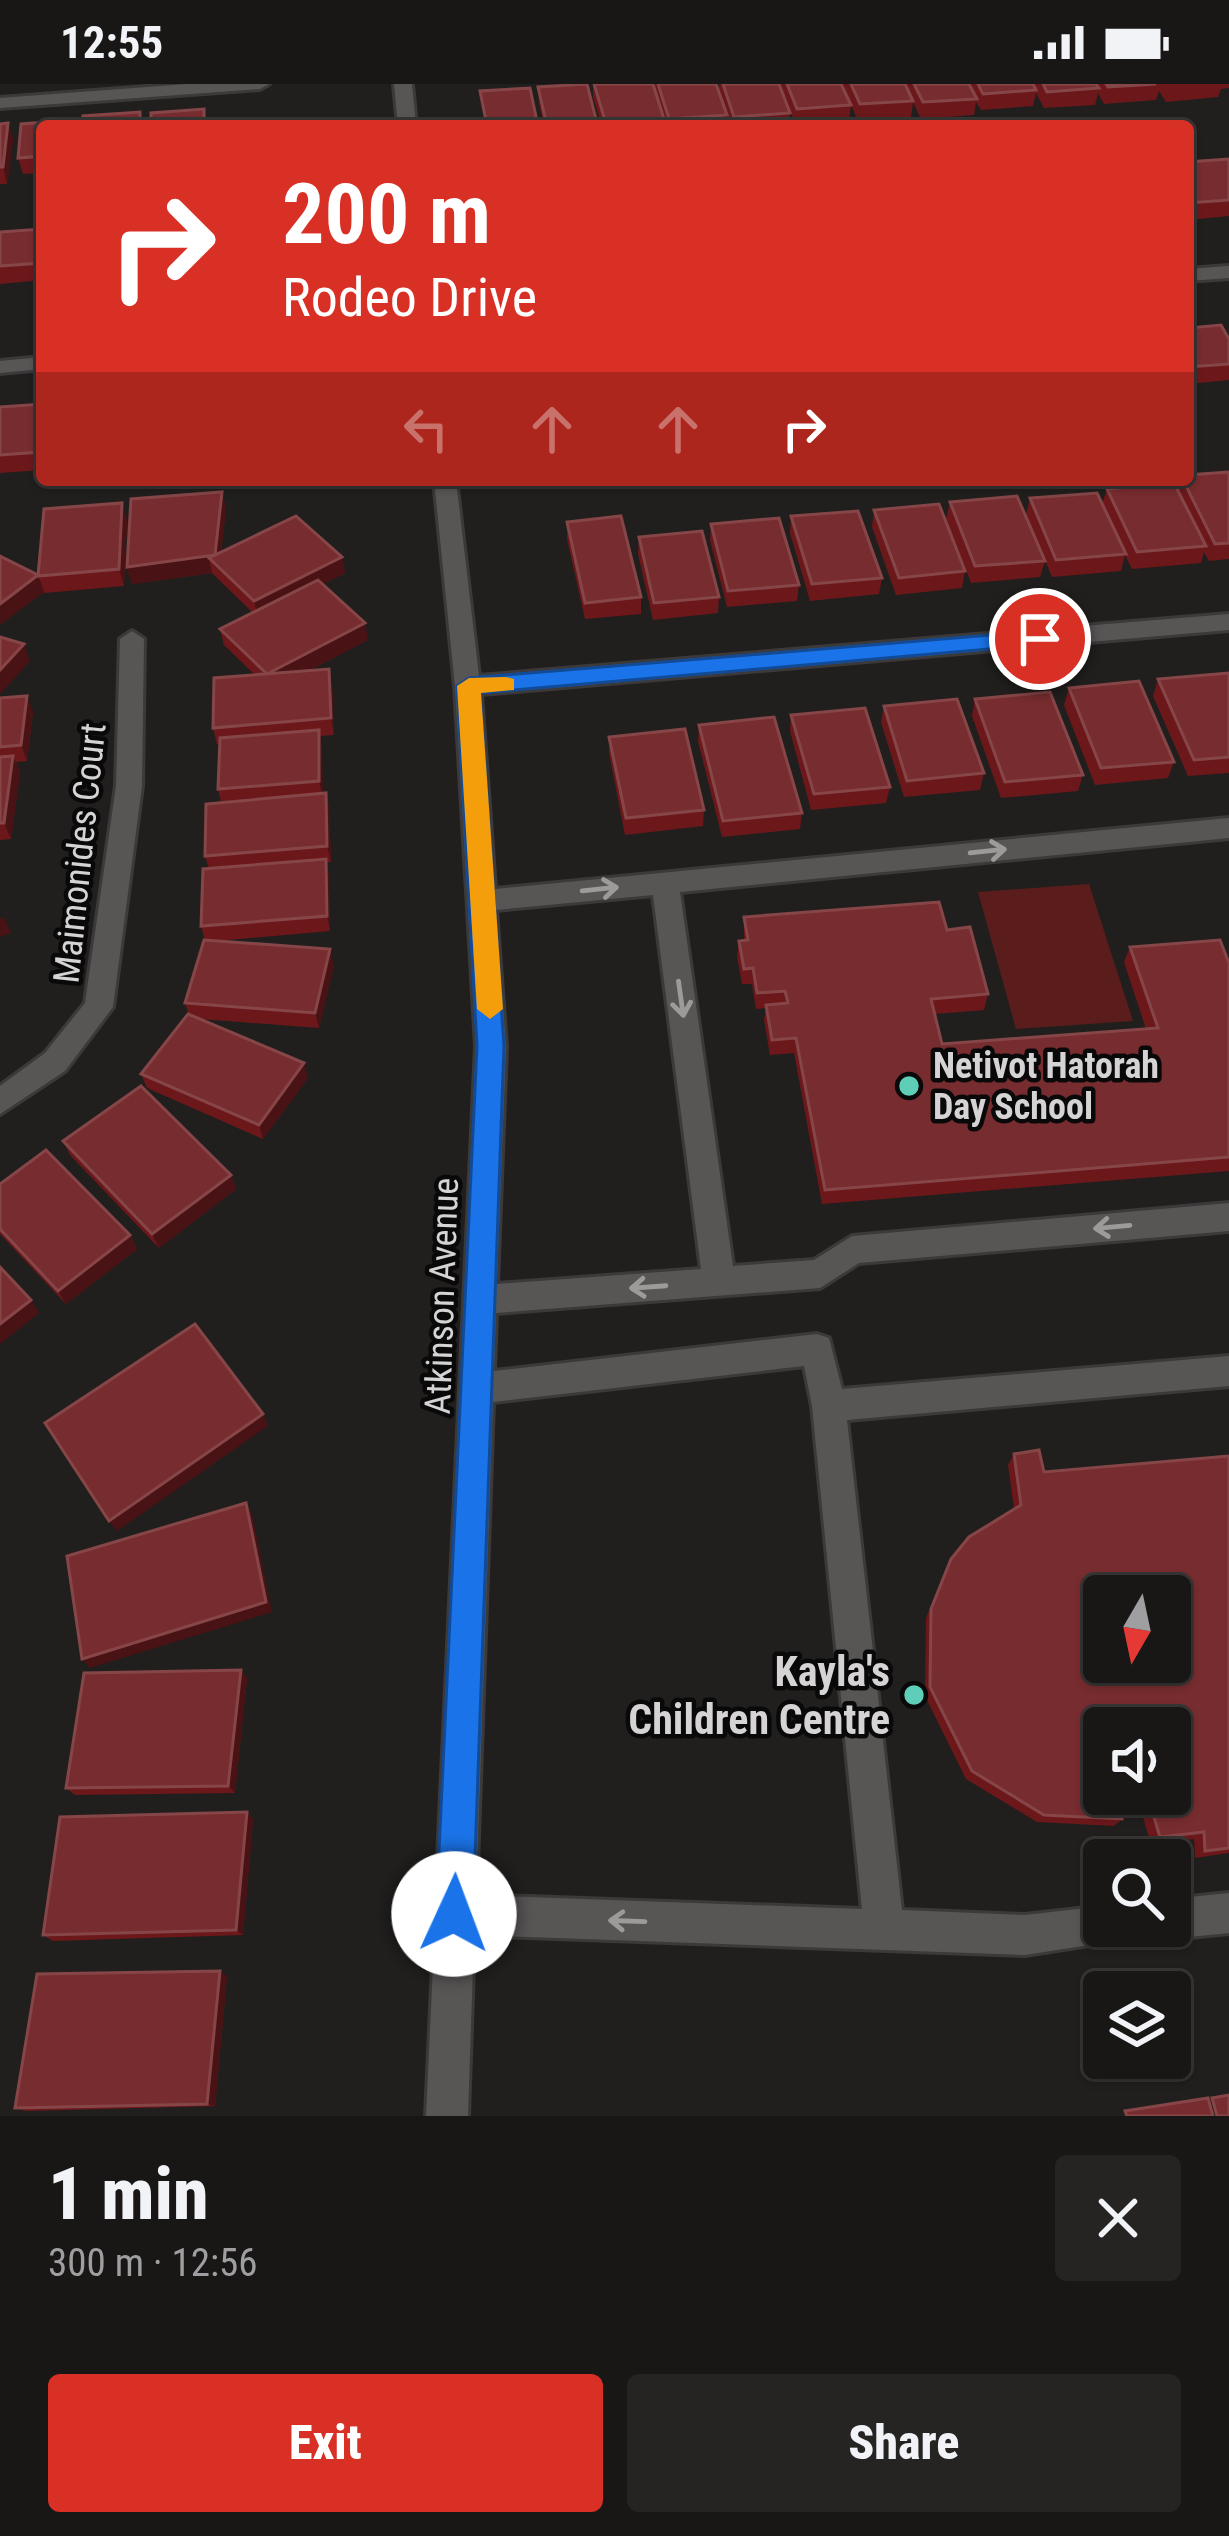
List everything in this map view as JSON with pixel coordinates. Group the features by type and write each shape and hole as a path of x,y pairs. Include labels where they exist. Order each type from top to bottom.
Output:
{"street":[{"path":"0,103 152,88 260,84"},
{"path":"403,84 406,120"},
{"path":"1194,274 1229,272"},
{"path":"0,367 36,363"},
{"name":"Atkinson Avenue","path":"447,486 469,686 491,1046 447,2116"},
{"path":"469,686 1229,622"},
{"name":"Maimonides Court","path":"0,1102 55,1062 99,1007 128,786 132,639"},
{"path":"483,901 1229,828"},
{"path":"665,883 719,1282"},
{"path":"479,1300 820,1274 852,1250 1229,1217"},
{"path":"476,1389 817,1349 830,1406 884,1930"},
{"path":"830,1406 1229,1371"},
{"path":"1191,1917 1229,1913"},
{"path":"454,1914 1025,1935 1083,1929"}],"shaded area":[{"path":"1089,884 1133,1021 1016,1029 978,892"}],"building":[{"path":"587,84 596,120 546,120 538,87"},
{"path":"594,84 653,84 664,119 605,120"},
{"path":"658,84 716,84 727,115 669,119"},
{"path":"723,84 779,84 790,113 734,117"},
{"path":"787,84 841,84 851,105 797,109"},
{"path":"851,84 905,84 913,101 860,104"},
{"path":"914,84 969,84 977,99 923,102"},
{"path":"978,84 1033,84 1036,90 983,94"},
{"path":"1043,84 1096,84 1099,88 1047,92"},
{"path":"530,88 537,120 486,120 480,91"},
{"path":"204,109 204,120 151,120 151,113"},
{"path":"140,112 140,120 83,120 83,116"},
{"path":"8,123 3,167 0,167 0,124"},
{"path":"36,123 36,156 18,158 21,124"},
{"path":"1229,159 1229,200 1194,203 1194,162"},
{"path":"36,229 36,263 0,266 0,232"},
{"path":"1221,325 1229,339 1229,364 1194,367 1194,327"},
{"path":"36,404 36,452 0,455 0,407"},
{"path":"1229,472 1229,543 1215,544 1186,486 1194,486 1194,475"},
{"path":"1176,486 1206,546 1137,552 1107,489"},
{"path":"222,492 215,555 127,567 131,499"},
{"path":"1097,493 1126,554 1056,560 1030,498"},
{"path":"1017,496 1045,561 975,566 950,502"},
{"path":"122,503 119,569 38,576 44,509"},
{"path":"939,504 965,571 899,578 874,510"},
{"path":"858,511 882,578 812,584 791,516"},
{"path":"296,516 342,557 254,601 209,558"},
{"path":"621,516 641,597 585,603 567,522"},
{"path":"779,518 799,585 728,591 711,524"},
{"path":"702,531 719,597 654,603 639,537"},
{"path":"0,556 38,575 0,604"},
{"path":"318,580 365,623 267,674 220,629"},
{"path":"0,637 24,644 0,670"},
{"path":"329,669 331,718 213,728 214,678"},
{"path":"1229,673 1229,757 1194,760 1158,679"},
{"path":"1139,681 1174,762 1101,768 1069,688"},
{"path":"1050,692 1083,775 1005,782 975,699"},
{"path":"27,696 21,745 0,747 0,698"},
{"path":"957,699 984,773 907,781 884,706"},
{"path":"865,708 890,787 814,794 791,715"},
{"path":"774,717 802,813 723,821 699,725"},
{"path":"685,729 704,810 626,818 609,737"},
{"path":"319,730 319,781 218,789 220,738"},
{"path":"13,756 4,823 0,823 0,757"},
{"path":"326,793 327,846 205,856 206,804"},
{"path":"326,859 327,916 201,926 203,869"},
{"path":"939,902 947,930 970,927 988,994 931,999 942,1044 1158,1028 1130,947 1220,940 1229,963 1229,1157 825,1190 796,1038 772,1040 766,1005 788,1003 785,991 757,993 753,968 744,969 739,941 748,940 744,917"},
{"path":"204,940 330,949 315,1013 185,1003"},
{"path":"188,1014 304,1063 259,1125 141,1074"},
{"path":"141,1086 231,1175 152,1234 63,1141"},
{"path":"46,1150 130,1235 58,1291 0,1229 0,1184"},
{"path":"0,1267 31,1300 0,1324"},
{"path":"195,1324 263,1414 109,1521 45,1423"},
{"path":"1039,1450 1044,1472 1229,1456 1229,1848 1205,1851 1204,1832 1160,1837 1153,1815 1191,1815 1191,1707 1083,1707 1083,1815 1121,1815 1122,1819 1044,1815 972,1771 930,1687 931,1609 951,1559 969,1537 1021,1505 1014,1454"},
{"path":"246,1503 266,1602 82,1659 67,1556"},
{"path":"241,1670 228,1786 66,1788 84,1673"},
{"path":"247,1812 236,1930 43,1935 60,1817"},
{"path":"220,1971 207,2104 15,2108 37,1974"},
{"path":"1229,2095 1229,2116 1217,2116 1212,2098"},
{"path":"1208,2098 1213,2116 1127,2116 1125,2111"}],"slow traffic":[{"path":"490,1009 469,686 506,684"}],"place":[{"name":"Netivot Hatorah Day School","path":"909,1086"},
{"name":"Kayla's Children Centre","path":"914,1695"}],"route":[{"path":"454,1914 491,1046 469,686 567,682 1040,639"}]}
